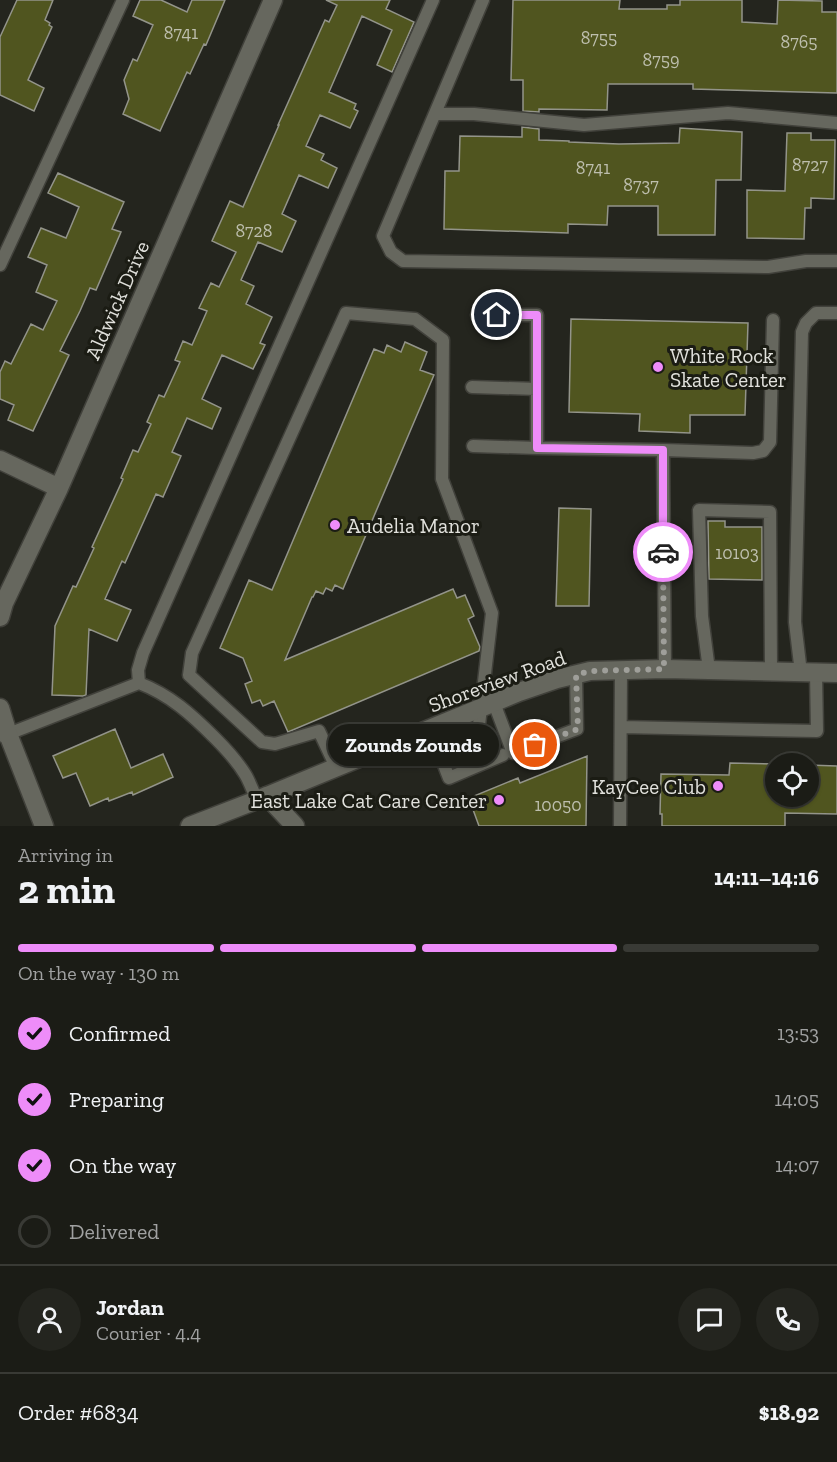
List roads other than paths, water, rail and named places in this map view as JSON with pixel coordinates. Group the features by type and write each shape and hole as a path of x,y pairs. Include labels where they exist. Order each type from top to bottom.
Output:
{"street":[{"name":"Aldwick Drive","path":"0,617 4,603 59,488 273,0"},
{"path":"0,460 59,488"},
{"name":"Shoreview Road","path":"190,826 488,705 557,679 590,671 664,669 837,673"},
{"path":"0,708 4,736 44,826"},
{"path":"262,798 296,826"}],"lane":[{"path":"0,265 123,0"},
{"path":"139,683 138,670 143,653 433,0"},
{"path":"483,0 383,236 391,252 403,261 768,267 806,261 837,261"},
{"path":"435,114 474,114 584,125 728,113 837,123"},
{"path":"336,767 319,731 275,744 262,742 189,675 192,653 346,313 415,319 443,340 442,479 492,613 488,705 479,725 498,757 449,778 430,729"},
{"path":"621,728 817,731 809,672 795,622 802,332 806,323 816,313 837,313"},
{"path":"477,315 537,315 537,448"},
{"path":"472,446 753,453 763,451 770,442 773,320"},
{"path":"472,387 537,389"},
{"path":"663,450 664,669"},
{"path":"709,670 702,616 699,510 770,512 771,672"},
{"path":"620,826 621,669"},
{"path":"488,705 513,753 578,729 576,675"},
{"path":"4,736 139,683 172,699 195,719 231,754 262,798"}],"place":[{"name":"White Rock Skate Center","path":"658,367"},
{"name":"Audelia Manor","path":"335,525"},
{"name":"Zounds Zounds","path":"535,745"},
{"name":"KayCee Club","path":"718,786"},
{"name":"East Lake Cat Care Center","path":"499,800"}]}
